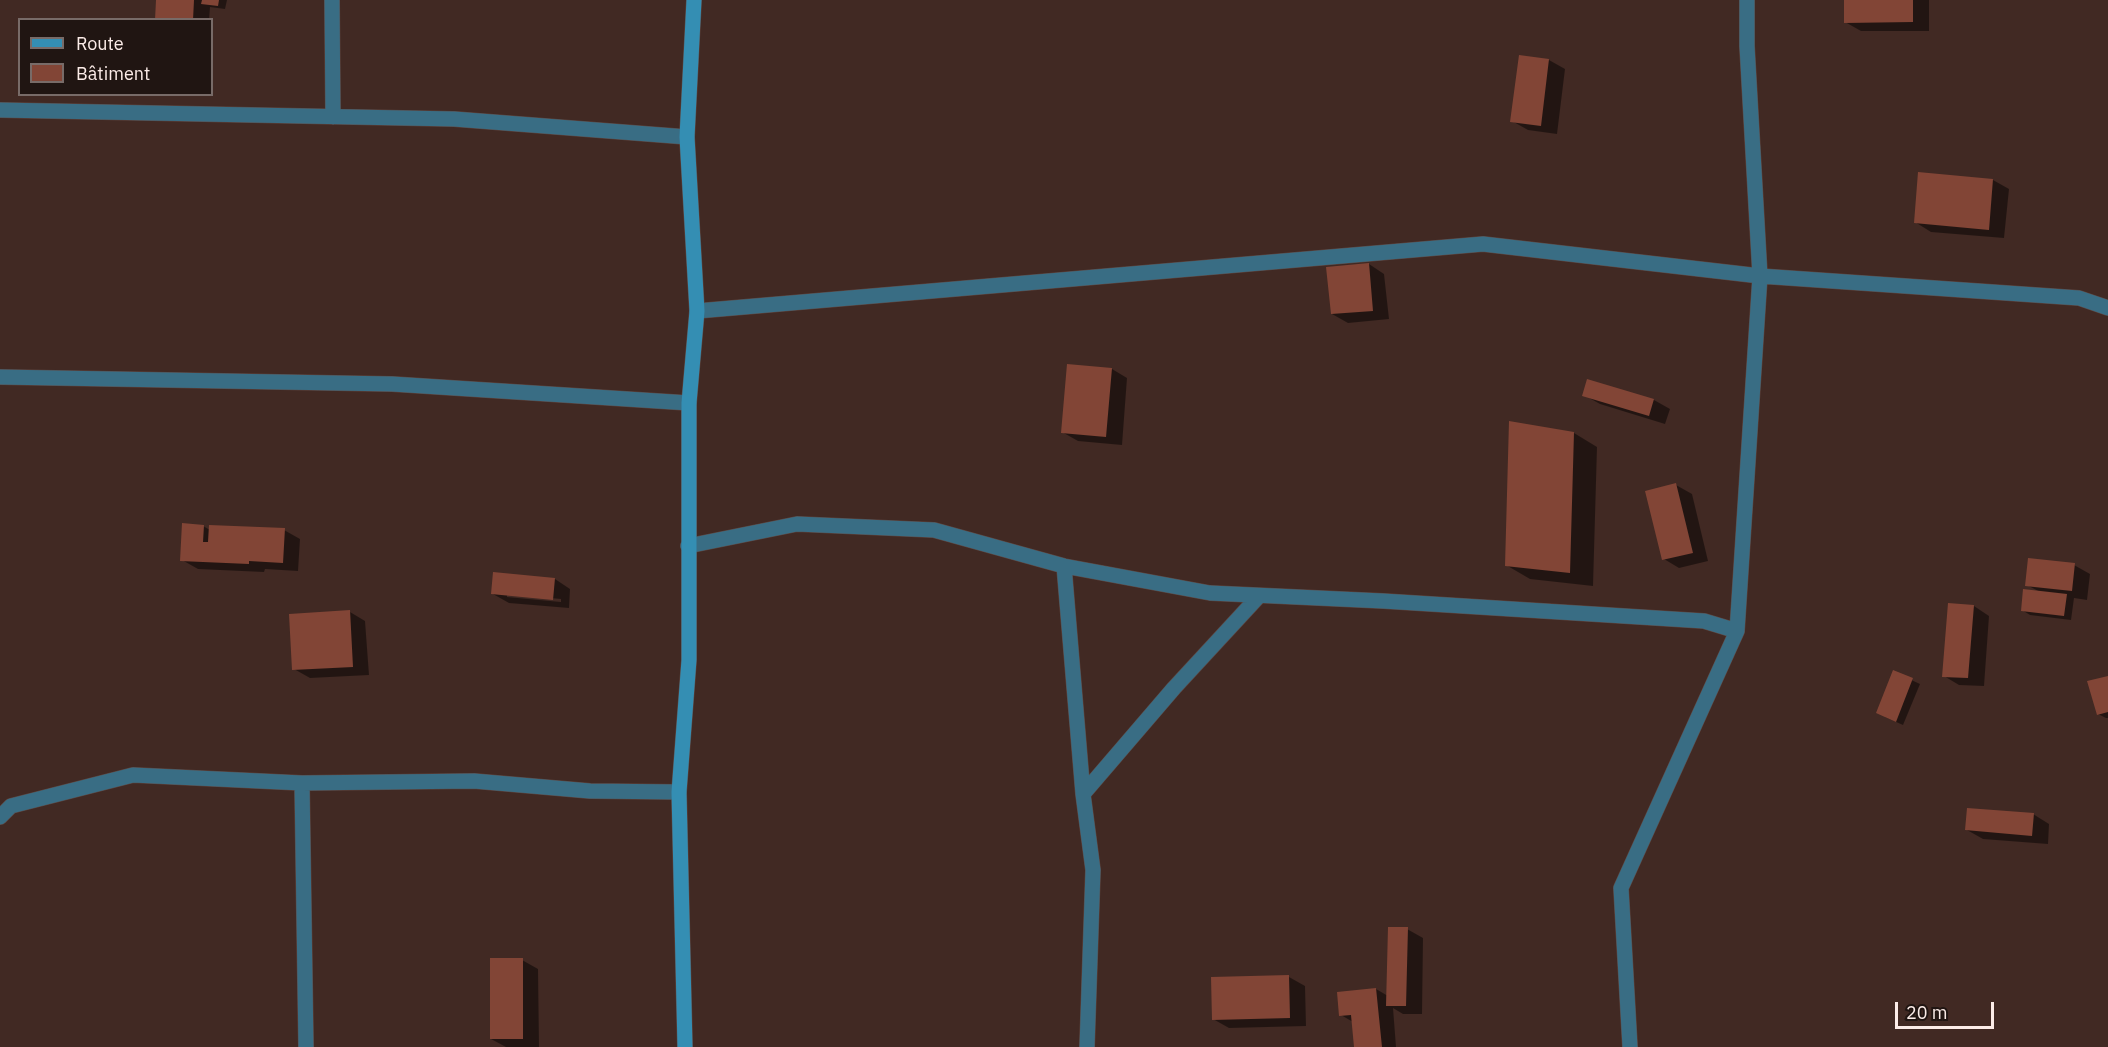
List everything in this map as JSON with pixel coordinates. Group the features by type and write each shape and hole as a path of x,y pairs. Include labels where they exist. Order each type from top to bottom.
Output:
{"street":[{"path":"332,0 333,117"},
{"path":"685,1047 679,792 689,660 689,403 697,311 687,137 694,0"},
{"path":"1630,1047 1621,888 1737,631 1760,276 1747,46 1747,0"},
{"path":"0,110 453,119 687,137"},
{"path":"697,311 1483,244 1760,276 2079,298 2108,308"},
{"path":"0,376 392,384 689,403"},
{"path":"688,546 797,524 934,530 1064,566 1210,593 1383,601 1704,621 1737,631"},
{"path":"1064,566 1083,794 1093,870 1087,1047"},
{"path":"1083,794 1174,688 1259,596"},
{"path":"4,808 134,775 302,783 474,781 590,791 679,792"},
{"path":"302,783 306,1047"}],"building":[{"path":"156,0 194,0 193,18 155,18"},
{"path":"202,0 219,0 218,6 201,4"},
{"path":"1844,0 1913,0 1913,22 1844,23"},
{"path":"1519,55 1549,59 1541,126 1510,122"},
{"path":"1918,172 1993,179 1989,230 1914,223"},
{"path":"1369,263 1373,311 1331,314 1326,267"},
{"path":"1067,364 1112,368 1106,437 1061,433"},
{"path":"1587,379 1654,399 1649,416 1582,396"},
{"path":"1509,421 1574,432 1570,573 1505,566"},
{"path":"1676,483 1693,553 1662,560 1645,491"},
{"path":"182,523 204,525 203,542 208,542 209,525 285,528 283,563 180,561"},
{"path":"2028,558 2075,563 2072,591 2025,586"},
{"path":"493,572 555,578 553,600 491,594"},
{"path":"2023,589 2067,594 2064,616 2021,611"},
{"path":"1948,603 1974,605 1968,678 1942,677"},
{"path":"350,610 353,667 292,670 289,614"},
{"path":"1893,670 1913,678 1896,722 1876,713"},
{"path":"2108,676 2108,712 2097,715 2087,681"},
{"path":"1967,808 2034,813 2032,836 1965,830"},
{"path":"1388,927 1408,927 1406,1006 1386,1006"},
{"path":"490,958 523,958 523,1039 490,1039"},
{"path":"1289,975 1290,1018 1212,1020 1211,977"},
{"path":"1376,988 1382,1047 1354,1047 1351,1015 1339,1016 1337,992"}]}
